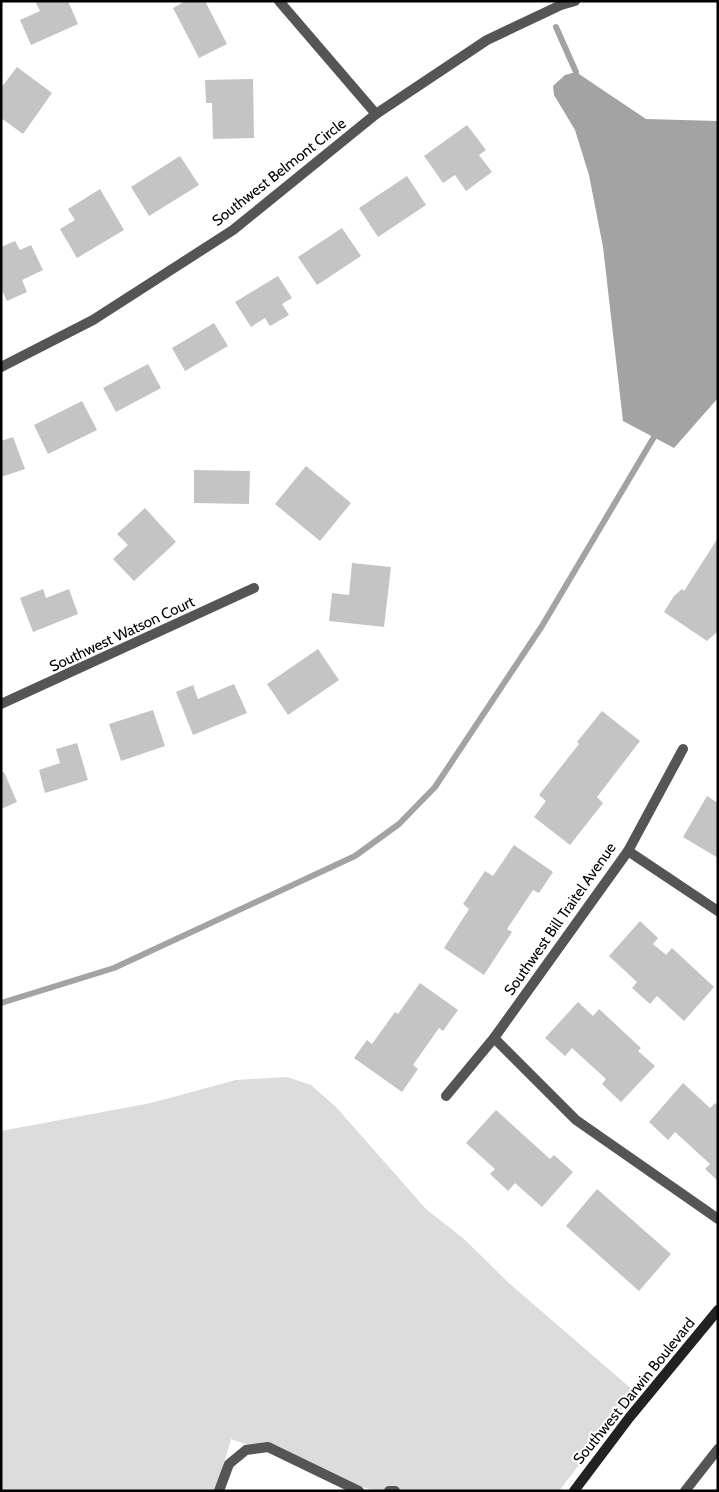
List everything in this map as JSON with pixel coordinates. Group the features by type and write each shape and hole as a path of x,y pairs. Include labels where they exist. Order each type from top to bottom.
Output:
{"street":[{"path":"279,1 376,114"},
{"name":"Southwest Belmont Circle","path":"1,367 93,320 233,230 376,114 487,40 561,5 575,1"},
{"name":"Southwest Watson Court","path":"1,704 254,588"},
{"name":"Southwest Bill Traitel Avenue","path":"446,1096 494,1038 628,851 683,749"},
{"path":"628,851 718,911"},
{"path":"494,1038 576,1120 718,1219"},
{"name":"Southwest Darwin Boulevard","path":"574,1491 629,1418 718,1310"},
{"path":"219,1491 229,1464 246,1450 268,1447 359,1491"},
{"path":"685,1491 718,1449"},
{"path":"389,1491 395,1491"}],"shaded area":[{"path":"576,72 646,119 718,121 718,398 674,448 623,421 603,247 589,175 575,130 554,95 553,86 565,75"},
{"path":"287,1077 311,1085 336,1107 426,1209 464,1239 510,1284 635,1392 559,1491 374,1491 231,1439 216,1491 1,1491 1,1131 151,1103 236,1080"}],"building":[{"path":"35,1 68,1 78,24 31,45 20,20 40,11"},
{"path":"186,1 205,1 227,44 199,58 173,8"},
{"path":"17,67 52,93 23,134 1,118 1,88"},
{"path":"253,79 254,138 213,139 212,103 206,103 205,80"},
{"path":"467,125 486,150 479,155 492,172 466,191 455,175 443,183 424,156"},
{"path":"180,156 199,185 149,216 131,187"},
{"path":"407,176 426,205 378,237 359,208"},
{"path":"100,189 124,230 77,258 60,229 75,220 68,209"},
{"path":"342,228 361,256 317,285 298,257"},
{"path":"15,241 20,250 31,245 43,270 22,280 27,292 7,301 1,288 1,247"},
{"path":"278,276 292,298 282,304 289,315 270,326 265,318 251,327 235,302"},
{"path":"214,323 228,346 185,371 172,348"},
{"path":"148,364 161,388 116,412 103,388"},
{"path":"82,401 97,430 48,454 34,425"},
{"path":"13,437 25,469 1,477 1,441"},
{"path":"306,466 351,503 320,541 275,504"},
{"path":"194,470 250,471 249,504 194,503"},
{"path":"145,508 176,542 134,581 113,559 128,545 117,534"},
{"path":"718,538 718,631 707,641 664,612 674,596 682,589 684,591"},
{"path":"352,563 391,567 384,627 329,621 332,593 349,595"},
{"path":"43,589 46,598 69,589 78,614 33,632 20,598"},
{"path":"318,649 339,680 288,715 267,684"},
{"path":"234,684 247,713 193,735 176,692 193,685 198,699"},
{"path":"153,710 165,746 121,761 109,724"},
{"path":"602,711 640,741 597,797 603,803 570,845 534,817 546,801 539,795"},
{"path":"77,743 88,780 45,793 39,770 60,763 56,749"},
{"path":"4,772 17,802 1,809 1,773"},
{"path":"707,796 718,803 718,858 683,837"},
{"path":"514,845 553,872 539,893 533,890 507,929 512,932 484,975 444,948 469,909 463,904 485,871 493,876"},
{"path":"640,921 658,938 653,944 666,955 672,948 714,987 684,1021 657,996 650,1004 632,988 637,982 609,956"},
{"path":"420,983 458,1010 443,1031 439,1028 413,1065 418,1069 402,1092 354,1058 367,1040 372,1044 395,1012 398,1014"},
{"path":"578,1002 593,1016 599,1009 641,1048 638,1051 655,1066 621,1102 602,1084 606,1079 572,1048 565,1056 545,1038"},
{"path":"683,1083 710,1108 715,1103 718,1106 718,1181 705,1169 710,1164 675,1132 668,1140 649,1122"},
{"path":"496,1110 550,1159 554,1155 573,1172 542,1207 515,1183 508,1191 490,1174 495,1169 466,1143"},
{"path":"597,1189 671,1254 639,1291 566,1226"}],"waterway":[{"path":"556,27 576,72"},
{"path":"1,1003 114,968 355,856 399,824 435,787 542,626 654,437"}]}
